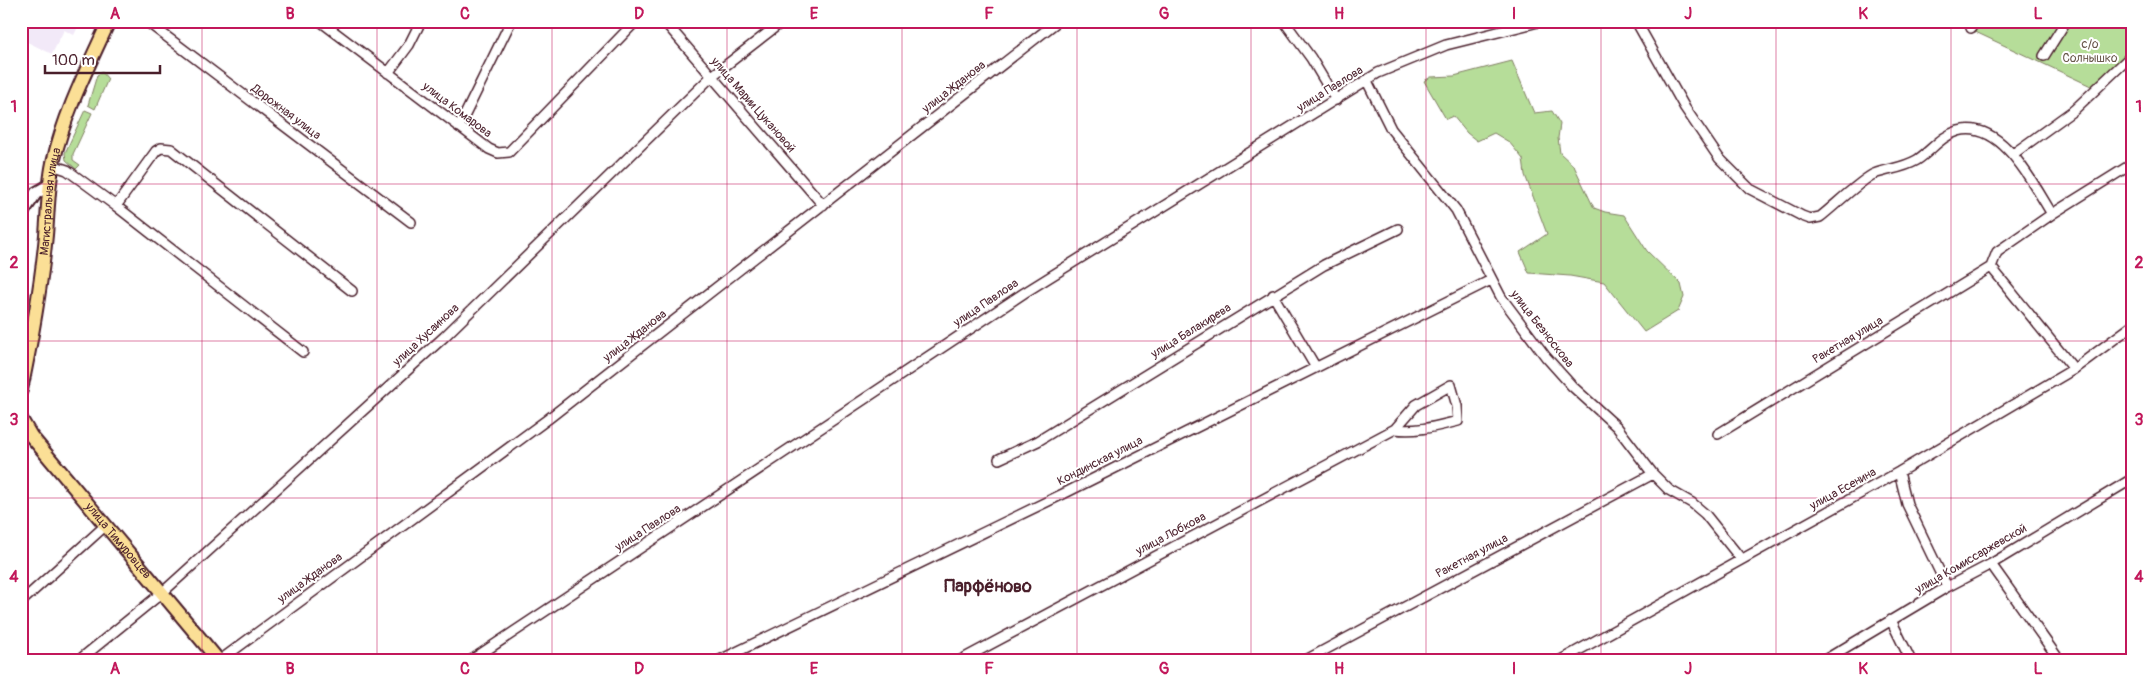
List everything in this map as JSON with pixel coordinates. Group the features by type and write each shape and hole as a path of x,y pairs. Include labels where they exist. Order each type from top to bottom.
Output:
{"main road":[{"name":"Магистральная улица","path":"21,390 36,324 46,235 48,186 52,166 59,139 109,21"},
{"name":"улица Тимуровцев","path":"21,419 31,436 219,661"}],"street":[{"name":"Дорожная улица","path":"146,21 411,222"},
{"name":"улица Комарова","path":"320,21 459,127 489,149 498,153 509,152 636,21"},
{"path":"388,73 409,45 421,21"},
{"path":"459,127 512,21"},
{"name":"улица Марии Цукановой","path":"664,21 823,205"},
{"name":"улица Хусаинова","path":"78,661 162,592 444,337 712,76 783,21"},
{"name":"улица Жданова","path":"219,661 548,419 1058,21"},
{"path":"1284,21 1311,58 1336,100"},
{"name":"улица Павлова","path":"470,661 1024,292 1378,74 1446,45 1542,21"},
{"path":"1636,21 1685,108 1719,158 1750,189 1810,219 1820,217 1873,174 1900,169 1919,159 1941,140 1958,131 1976,130 1991,136 2013,154 2052,214"},
{"path":"2044,56 2066,21"},
{"path":"2013,154 2074,110 2131,56"},
{"name":"улица Безноскова","path":"1367,81 1391,128 1456,210 1501,297 1546,357 1572,386 1618,427 1653,474 1669,490 1705,514 1741,559"},
{"path":"116,206 156,151 161,148 171,149 352,291"},
{"name":"Ракетная улица","path":"1718,434 1991,267 1997,252 2052,214 2132,164"},
{"path":"52,166 67,170 116,206 303,352"},
{"path":"21,215 36,193 48,186"},
{"name":"улица Балакирева","path":"999,459 1038,440 1324,265 1398,229"},
{"path":"1991,267 2074,369"},
{"name":"Кондинская улица","path":"718,661 1067,492 1315,366 1491,280"},
{"path":"1273,295 1315,366"},
{"name":"улица Есенина","path":"1559,661 1899,472 2074,369 2132,326"},
{"name":"улица Лобкова","path":"959,661 1395,429 1416,405 1451,385 1457,406 1458,422 1422,430 1408,431 1395,429"},
{"path":"1899,472 1907,504 1947,587"},
{"name":"Ракетная улица","path":"1304,661 1653,474"},
{"name":"улица Комиссаржевской","path":"1823,661 1947,587 1991,564 2132,479"},
{"path":"21,602 106,525"},
{"path":"1991,564 2060,661"},
{"path":"1892,620 1911,661"}],"shaded area":[{"path":"21,21 81,21 74,35 64,30 52,54 21,39"}],"green space":[{"name":"с/о Солнышко","path":"1952,21 2132,21 2132,59 2093,87"},
{"path":"1512,61 1534,113 1552,111 1560,124 1558,138 1560,153 1574,166 1594,208 1624,215 1647,251 1681,284 1684,297 1678,311 1644,332 1604,282 1570,276 1529,273 1520,252 1547,234 1525,175 1523,159 1509,142 1494,133 1477,141 1467,133 1453,116 1446,119 1424,81 1431,77 1454,76"},
{"path":"102,72 108,79 95,109 88,105 97,75"},
{"path":"85,110 92,113 73,154 73,160 80,165 76,169 66,160 65,153"}],"district":[{"name":"Парфёново","path":"988,586"}]}
